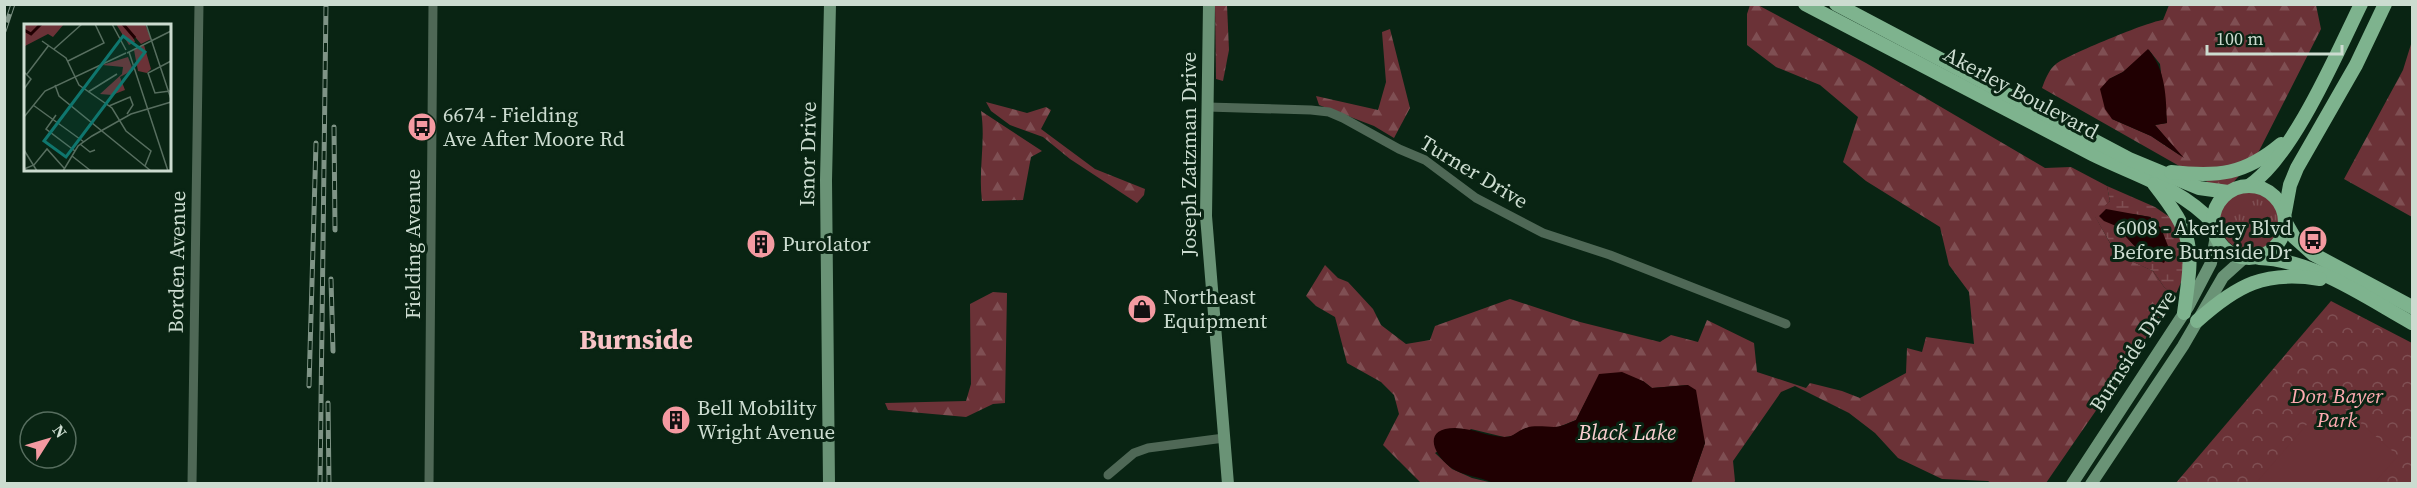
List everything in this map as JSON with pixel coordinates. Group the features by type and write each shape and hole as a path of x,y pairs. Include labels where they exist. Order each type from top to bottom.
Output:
{"main road":[{"name":"Akerley Boulevard","path":"1805,4 2100,158 2199,188 2228,192"},
{"name":"Akerley Boulevard","path":"1836,4 2155,176 2191,202 2214,230"},
{"path":"2250,185 2269,170 2292,135 2336,56 2361,4"},
{"path":"2251,258 2269,253 2284,235 2290,185 2297,168 2356,65 2385,4"},
{"path":"2184,313 2191,256 2187,234 2155,176 2233,172 2266,157 2292,135"},
{"path":"2412,308 2313,254 2294,237 2280,201 2261,187 2250,185 2228,192 2214,211 2214,230 2222,247 2232,254 2290,262 2338,283 2412,323"},
{"path":"2197,321 2225,296 2257,281 2278,277 2304,277 2338,283"}],"street":[{"name":"Borden Avenue","path":"192,483 200,4"},
{"name":"Fielding Avenue","path":"429,483 433,4"},
{"name":"Isnor Drive","path":"829,483 826,180 830,4"},
{"name":"Joseph Zatzman Drive","path":"1209,4 1206,216 1228,483"},
{"name":"Turner Drive","path":"1207,106 1329,112 1399,149 1425,159 1476,198 1543,233 1610,255 1786,324"},
{"name":"Burnside Drive","path":"2072,483 2184,313 2211,263 2214,230"},
{"name":"Burnside Drive","path":"2091,483 2183,346 2223,277 2251,258"},
{"path":"1108,475 1134,453 1148,448 1224,438"}],"green space":[{"path":"1756,4 1866,63 2045,168 2071,167 2107,186 2110,201 2095,216 2116,254 2153,271 2164,287 2175,296 2046,483 1993,484 1988,481 1942,479 1898,458 1875,433 1849,413 1795,386 1781,392 1733,461 1734,483 1691,483 1705,443 1688,385 1652,388 1643,381 1591,391 1576,420 1556,428 1526,428 1512,436 1504,437 1471,429 1435,453 1452,469 1472,478 1493,483 1422,484 1383,445 1399,414 1394,395 1381,382 1347,363 1335,317 1316,306 1306,296 1325,265 1338,278 1348,282 1373,309 1381,325 1406,344 1430,340 1435,326 1510,299 1580,322 1660,342 1671,335 1698,342 1707,320 1754,343 1757,372 1806,388 1810,383 1860,398 1906,373 1907,348 1922,352 1926,337 1974,344 1969,292 1949,265 1940,227 1866,181 1843,162 1858,117 1820,85 1776,67 1747,45 1747,14 1750,5"},
{"path":"1215,5 1227,5 1229,50 1223,81 1216,79"},
{"path":"2169,5 2316,5 2321,29 2257,155 2225,192 2042,88 2051,69 2063,60 2127,32 2163,20","holes":["2149,50 2160,64 2167,123 2155,125 2181,156 2151,136 2112,119 2109,79 2123,72"]},
{"path":"1390,29 1410,108 1394,138 1374,126 1319,105 1316,96 1378,110 1386,82 1382,32"},
{"path":"2412,41 2412,217 2344,179 2403,70"},
{"path":"986,102 1027,113 1046,107 1051,110 1041,129 1095,169 1145,189 1144,195 1137,203 1070,159 1043,137 1010,125 991,111"},
{"path":"981,111 1042,151 1031,157 1023,200 982,201"},
{"path":"2107,186 2155,207 2187,229 2193,255 2175,296 2164,287 2153,271 2117,255 2094,215 2110,201","holes":["2133,214 2151,217 2141,253 2116,226"]},
{"path":"2251,187 2269,193 2277,201 2283,219 2277,237 2269,245 2251,251 2233,245 2225,237 2219,219 2225,201 2233,193"},
{"path":"993,292 1007,293 1005,403 993,404 966,417 888,410 885,403 966,401 971,384 970,304"},
{"name":"Don Bayer Park","path":"2331,301 2412,343 2412,483 2175,484"},
{"path":"2331,397 2398,456 2374,483 2256,483"}],"water":[{"path":"2148,49 2162,75 2165,94 2167,123 2155,125 2184,158 2151,136 2112,119 2105,109 2100,89 2109,79 2123,72"},
{"path":"2106,209 2150,217 2161,228 2170,251 2164,263 2141,253 2116,226 2104,221 2099,216"},
{"name":"Black Lake","path":"1622,372 1643,381 1652,388 1688,385 1696,390 1705,443 1691,483 1493,483 1455,470 1435,449 1435,437 1438,432 1445,429 1461,428 1505,437 1529,427 1557,427 1568,424 1576,420 1599,374"}],"railway":[{"path":"4,31 13,4"},
{"path":"320,484 326,4"},
{"path":"334,127 335,230"},
{"path":"309,386 316,143"},
{"path":"331,279 333,351"},
{"path":"328,403 329,484"}],"place":[{"name":"6674 - Fielding Ave After Moore Rd","path":"422,127"},
{"name":"6008 - Akerley Blvd Before Burnside Dr","path":"2313,240"},
{"name":"Purolator","path":"761,244"},
{"name":"Northeast Equipment","path":"1142,309"},
{"name":"Bell Mobility Wright Avenue","path":"676,420"}],"district":[{"name":"Burnside","path":"636,340"}]}
